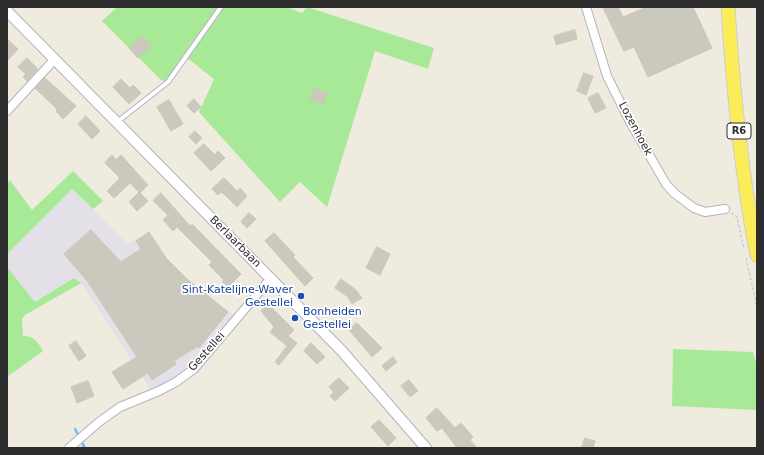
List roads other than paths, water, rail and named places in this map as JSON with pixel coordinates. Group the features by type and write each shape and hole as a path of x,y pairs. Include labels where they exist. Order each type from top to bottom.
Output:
{"main road":[{"name":"R6","path":"728,7 742,166 757,255"}],"street":[{"name":"Lozenhoek","path":"586,7 607,76 632,126 666,184 674,193 694,208 705,212 725,209"},
{"name":"Berlaarbaan","path":"7,11 116,123 271,278 340,350 426,448"},
{"path":"7,111 54,60"},
{"name":"Gestellei","path":"69,448 99,422 120,407 165,388 194,369 271,278"}],"lane":[{"path":"116,123 168,82 221,7"}],"waterway":[{"path":"75,429 84,446 82,448"}],"place":[{"name":"Sint-Katelijne-Waver Gestellei","path":"301,296"},
{"name":"Bonheiden Gestellei","path":"295,318"}]}
